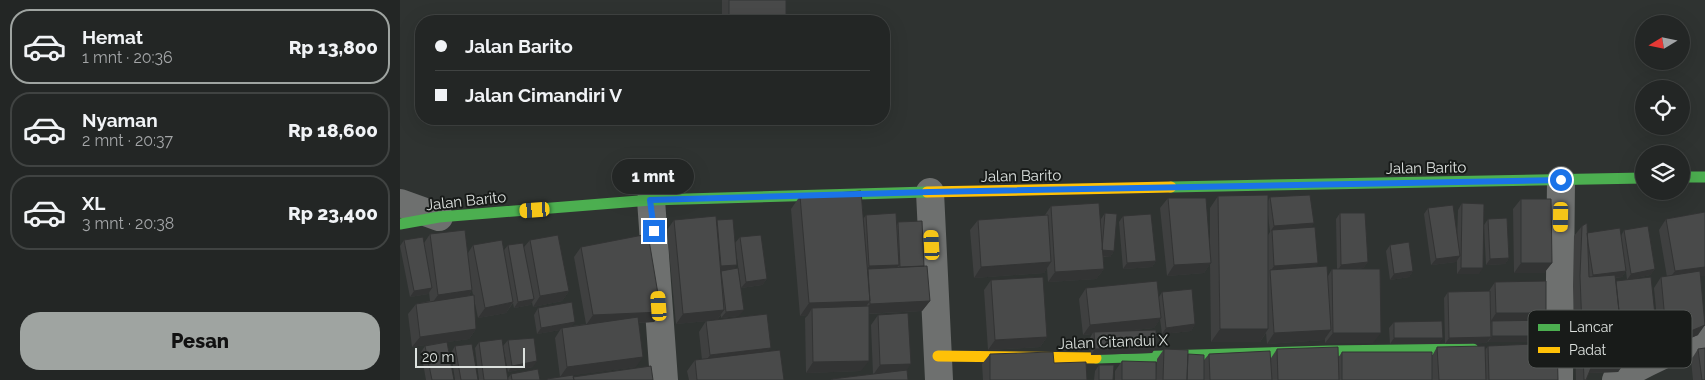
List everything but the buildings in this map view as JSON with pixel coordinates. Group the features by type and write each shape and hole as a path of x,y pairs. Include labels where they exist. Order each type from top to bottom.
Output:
{"street":[{"path":"1690,177 1705,177"},
{"name":"Jalan Barito","path":"400,224 439,217 650,200 930,192 1635,178"},
{"path":"1556,310 1561,180"},
{"path":"930,192 938,368"},
{"path":"650,200 664,380"},
{"path":"400,202 439,217"},
{"path":"1692,344 1705,340"},
{"name":"Jalan Citandui X","path":"938,368 1062,359 1338,350 1489,348"},
{"path":"1616,380 1640,368"}],"traffic: fast":[{"path":"1690,177 1705,177"},
{"path":"1171,187 1635,178"},
{"path":"400,224 439,217 651,200 927,192"},
{"path":"1096,358 1473,349"}],"traffic: slow":[{"path":"927,192 1171,187"},
{"path":"938,356 1096,358"}],"route":[{"path":"654,231 650,200 930,192 1561,180"}]}
